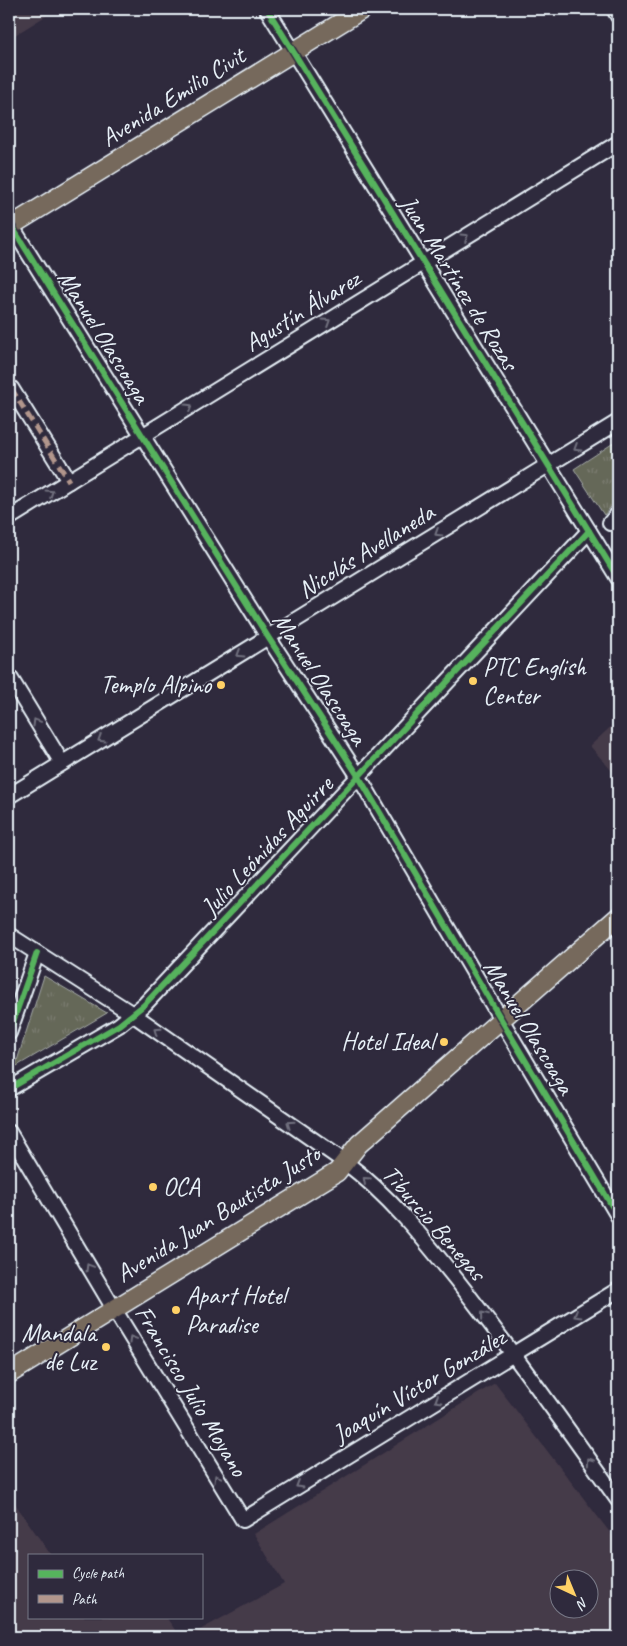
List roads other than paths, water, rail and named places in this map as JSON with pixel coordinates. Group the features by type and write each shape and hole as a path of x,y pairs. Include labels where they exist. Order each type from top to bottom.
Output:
{"main road":[{"name":"Avenida Emilio Civit","path":"10,225 363,9"},
{"name":"Avenida Juan Bautista Justo","path":"9,1374 337,1172 359,1144 618,918"}],"street":[{"name":"Juan Martínez de Rozas","path":"267,9 618,578"},
{"path":"614,9 618,16"},
{"name":"Agustín Álvarez","path":"9,518 618,143"},
{"name":"Manuel Olascoaga","path":"10,225 268,637 359,777 618,1216"},
{"path":"11,388 69,481"},
{"name":"Nicolás Avellaneda","path":"9,796 618,422"},
{"name":"Julio Leónidas Aguirre","path":"9,1089 134,1015 589,530"},
{"path":"9,676 62,763"},
{"name":"Tiburcio Benegas","path":"9,935 134,1015 359,1173 401,1212 514,1354 618,1500"},
{"path":"9,1033 38,954"},
{"name":"Francisco Julio Moyano","path":"9,1132 243,1520"},
{"name":"Joaquín Víctor González","path":"243,1520 618,1290"}],"place":[{"name":"PTC English Center","path":"473,681"},
{"name":"Templo Alpino","path":"221,685"},
{"name":"Hotel Ideal","path":"444,1042"},
{"name":"OCA","path":"153,1187"},
{"name":"Apart Hotel Paradise","path":"176,1310"},
{"name":"Mandala de Luz","path":"106,1347"}]}
